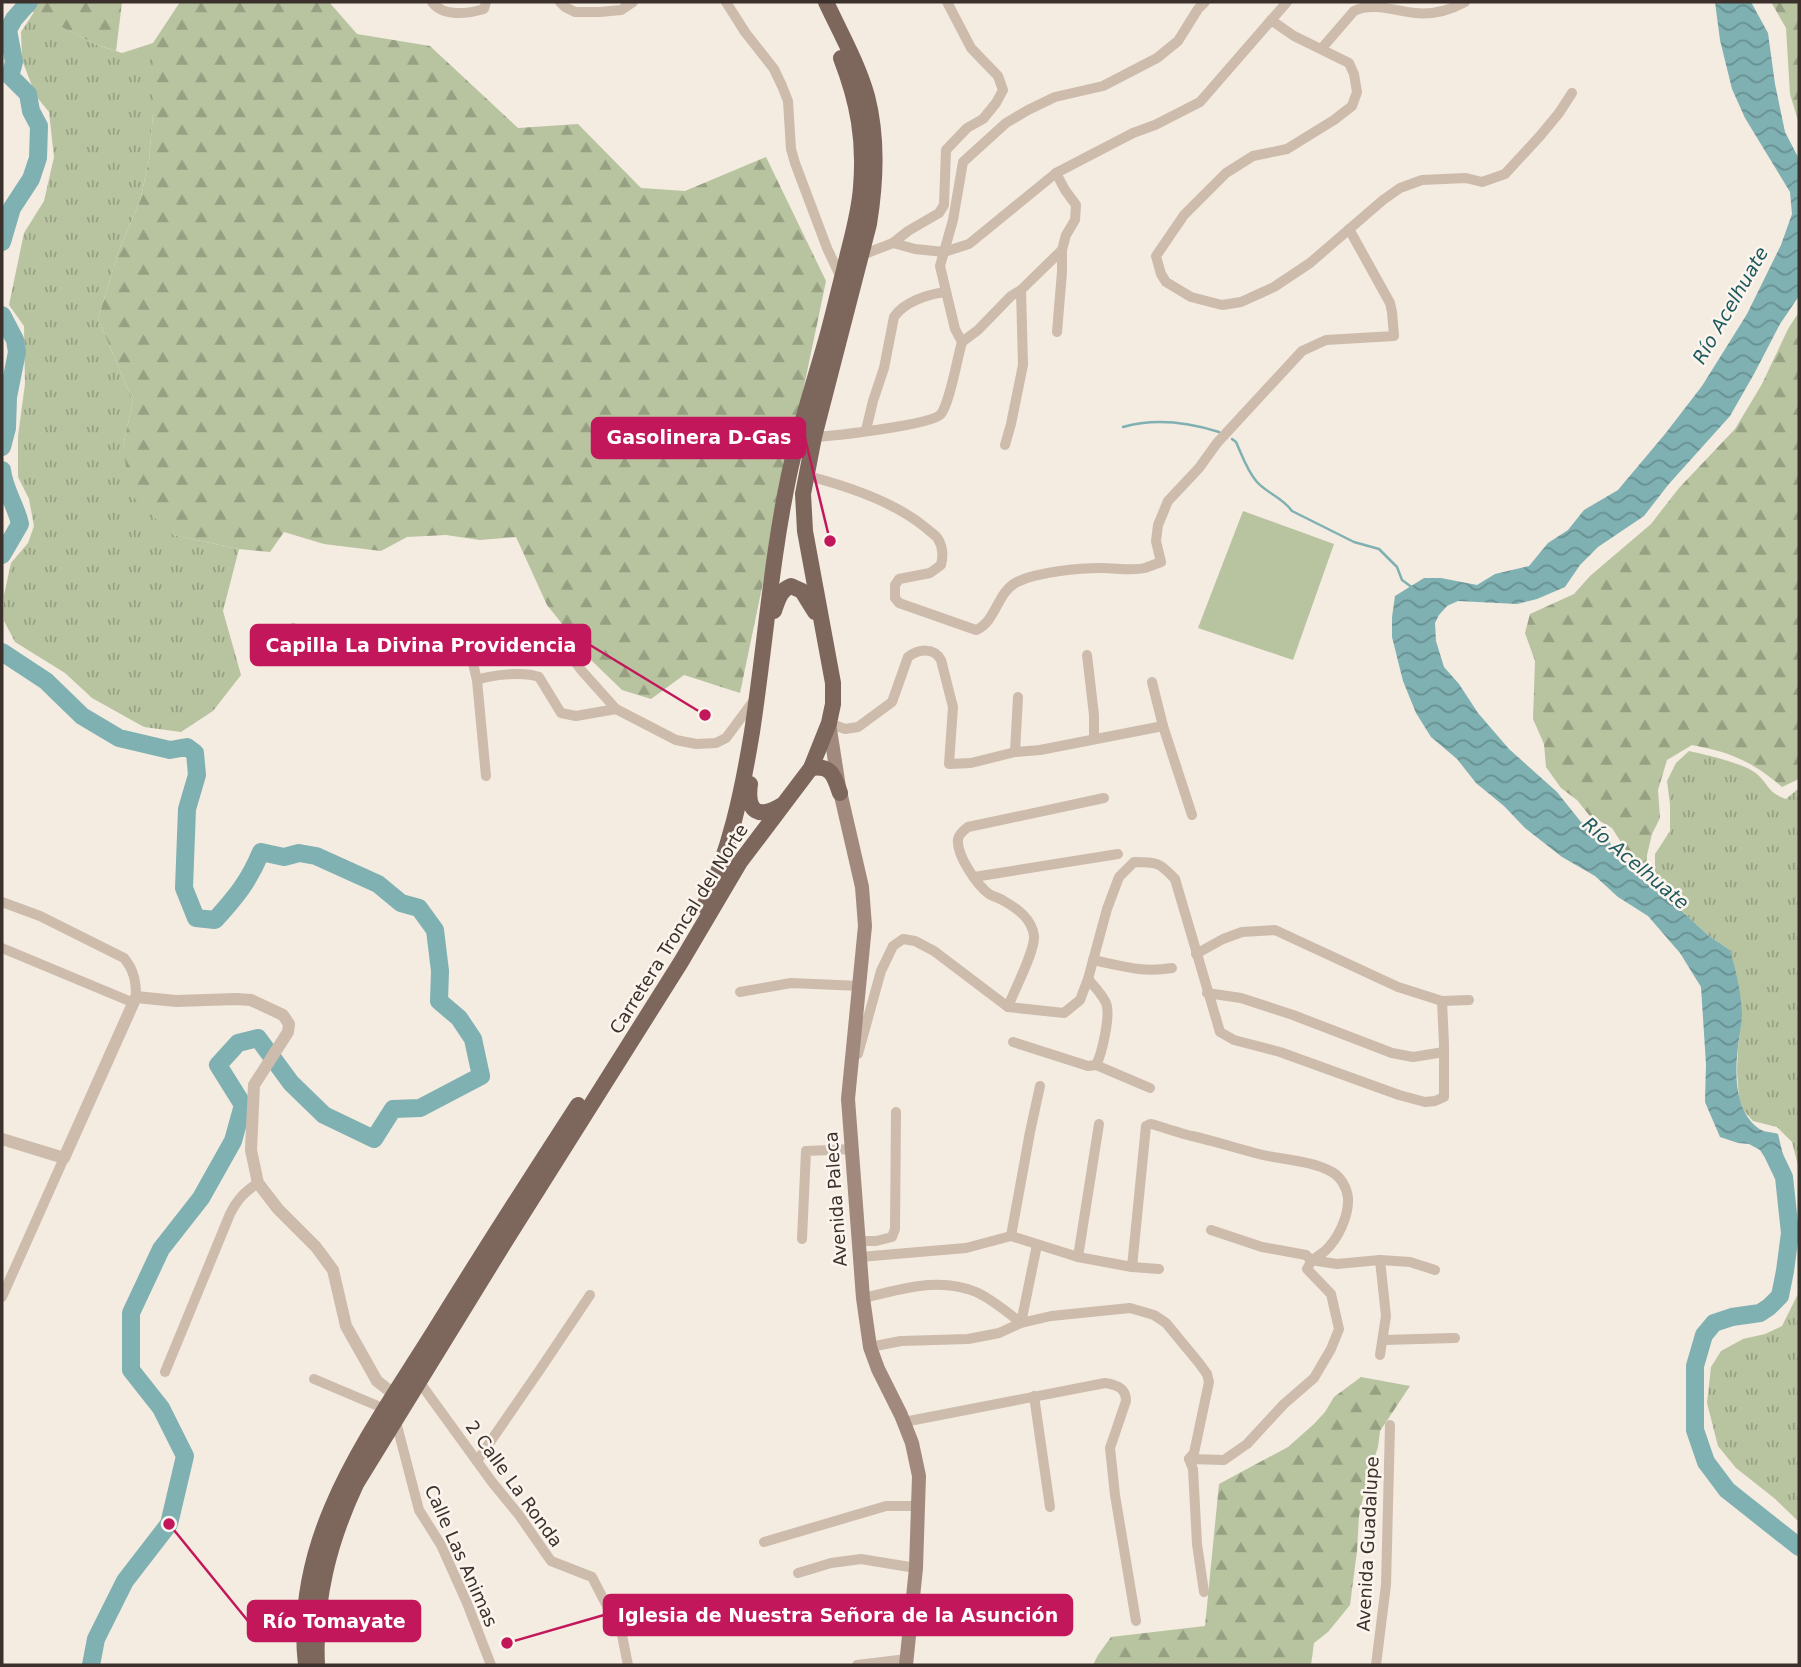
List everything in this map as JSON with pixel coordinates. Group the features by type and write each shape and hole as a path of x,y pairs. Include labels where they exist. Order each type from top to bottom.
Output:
{"main road":[{"name":"Carretera Troncal del Norte","path":"317,1665 319,1599 333,1542 346,1505 390,1413 395,1395 495,1234 679,950 720,869 737,814 793,456 828,334 859,207 862,142 859,113 848,76 815,2"},
{"name":"Carretera Troncal del Norte","path":"306,1665 306,1611 319,1543 336,1496 362,1446 418,1380 681,962 740,862 811,768 829,723 834,694 807,547 803,494 814,437 862,255 874,190 876,156 867,96 826,2"},
{"path":"765,639 781,593 792,586 802,591 822,623"},
{"path":"762,664 760,715 749,797 753,808 763,814 783,805"},
{"name":"Avenida Paleca","path":"829,723 840,793 862,887 865,926 848,1099 863,1298 870,1347 912,1443 919,1476 916,1568 907,1662"},
{"path":"811,768 820,766 828,769 840,793"}],"street":[{"path":"432,2 440,10 472,13 484,9 486,2"},
{"path":"560,2 575,12 600,12 621,10 634,2"},
{"path":"726,2 774,69 782,86 788,101 791,149 795,163 841,279"},
{"path":"862,255 893,243 939,213 944,205 946,150 967,128 983,119 1003,90 999,76 971,48 947,2"},
{"path":"962,342 955,329 940,266 953,220 962,162 1006,123 1028,110 1055,97 1102,86 1157,58 1178,41 1205,2"},
{"path":"893,243 944,252 969,244 1056,173 1200,102 1274,11 1287,2"},
{"path":"1322,48 1354,10 1361,7 1418,13 1442,12 1465,2"},
{"path":"1274,11 1294,36 1349,62 1357,92 1352,106 1334,120 1287,149 1253,156 1226,173 1184,215 1156,256 1166,282 1191,297 1222,305 1241,302 1274,287 1310,263 1400,188 1422,180 1466,178 1482,182 1505,174 1540,136 1572,93"},
{"path":"1056,173 1076,205 1076,220 1066,235 1062,250 1057,332"},
{"path":"808,476 872,497 920,523 938,538 943,557 941,565 930,573 899,579 895,584 895,598 899,603 976,629 989,619 1004,592 1016,582 1067,571 1144,568 1161,562 1156,541 1158,525 1168,501 1302,351 1326,340 1394,336 1390,303 1349,229"},
{"path":"814,437 936,418 942,413 962,342 1062,250"},
{"path":"1005,445 1023,365 1021,290"},
{"path":"866,430 884,368 894,317 912,302 935,293 946,292"},
{"path":"293,628 300,632 359,643 408,630 465,639 477,680 485,776"},
{"path":"557,637 615,709 676,740 696,744 716,743 726,738 757,695"},
{"path":"829,723 845,729 858,727 870,719 892,702 908,657 914,653 932,651 938,654 941,660 953,707 949,764 971,763 1015,752 1040,750 1163,726"},
{"path":"1087,655 1094,738"},
{"path":"477,680 533,674 538,677 561,713 576,716 615,709"},
{"path":"1152,682 1163,726 1192,815"},
{"path":"1015,752 1018,697"},
{"path":"1008,1007 1033,949 1034,935 1028,918 1004,901 990,895 974,877 964,863 958,840 968,827 1104,798"},
{"path":"974,877 1118,854"},
{"path":"848,1099 881,971 893,946 903,939 915,941 934,951 1008,1007 1063,1013 1080,1000 1119,877 1134,862 1161,864 1175,879 1220,1032 1234,1040 1280,1052 1399,1095 1425,1102 1435,1101 1444,1097 1442,1001"},
{"path":"2,902 40,916 124,958 132,968 136,985 135,1000 2,1297"},
{"path":"1196,954 1242,932 1275,930 1398,987 1442,1001 1469,1000"},
{"path":"2,948 135,1000 251,1000 271,1008 287,1019 289,1028 285,1037 254,1085 251,1150 258,1183 278,1209 316,1247 333,1270 346,1326 377,1381 395,1395"},
{"path":"1093,960 1153,971 1172,968"},
{"path":"1088,979 1108,1010 1101,1058 1096,1065"},
{"path":"740,992 791,983 859,986"},
{"path":"1207,993 1241,998 1392,1053 1413,1057 1444,1052"},
{"path":"1013,1042 1088,1066 1096,1065 1150,1088"},
{"path":"1012,1236 1040,1086"},
{"path":"859,1241 892,1237 895,1229 896,1112"},
{"path":"1078,1257 1099,1124"},
{"path":"1132,1267 1146,1126 1153,1124 1260,1154 1314,1165 1334,1173 1345,1185 1348,1199 1340,1231 1326,1250 1311,1260 1307,1269 1331,1294 1335,1304 1339,1329 1331,1349 1314,1378 1247,1444 1224,1460 1189,1460"},
{"path":"2,1139 64,1158"},
{"path":"803,1239 806,1151 852,1149"},
{"path":"165,1373 237,1199 258,1183"},
{"path":"1211,1230 1262,1247 1306,1255 1311,1260 1337,1264 1380,1260 1410,1262 1435,1270"},
{"path":"860,1257 966,1248 1012,1236 1078,1257 1158,1269"},
{"path":"1021,1323 1037,1245"},
{"path":"1380,1260 1386,1316 1380,1355"},
{"path":"863,1298 924,1284 956,1286 977,1292 1021,1323"},
{"path":"477,1461 590,1295"},
{"path":"870,1347 901,1341 968,1339 999,1333 1021,1323 1051,1316 1130,1308 1154,1315 1166,1323 1199,1363 1209,1382 1194,1453 1189,1460"},
{"path":"1383,1340 1455,1338"},
{"path":"314,1379 390,1413"},
{"name":"2 Calle La Ronda","path":"418,1380 551,1561 592,1577 622,1635 628,1665"},
{"path":"904,1422 1105,1383 1123,1390 1126,1401 1111,1448 1115,1495 1136,1621"},
{"path":"1034,1396 1050,1507"},
{"name":"Calle Las Animas","path":"390,1413 419,1510 441,1545 491,1665"},
{"name":"Avenida Guadalupe","path":"1376,1665 1386,1585 1390,1425"},
{"path":"1189,1460 1193,1469 1197,1544 1204,1592"},
{"path":"764,1542 886,1506 918,1506"},
{"path":"798,1573 831,1563 861,1559 916,1568"},
{"path":"857,1665 907,1662"}],"green space":[{"path":"13,2 122,2 116,51 97,45"},
{"path":"180,2 329,2 357,34 430,46 518,128 578,124 641,188 685,191 766,157 826,281 740,693 684,675 651,699 622,690 591,660 547,605 516,537 480,540 446,535 407,537 381,551 324,544 284,532 270,552 239,549 173,535 130,494 123,446 133,401 98,319 119,250 140,201 149,160 153,114 153,43"},
{"path":"1771,2 1799,2 1799,124 1790,94 1786,28"},
{"path":"34,12 97,45 122,53 153,43 153,114 149,160 140,201 119,250 98,319 133,401 123,446 173,535 239,549 223,611 241,675 213,711 181,732 144,727 92,698 65,673 15,642 4,621 4,595 11,563 28,543 34,526 29,499 18,477 18,436 25,384 24,326 9,305 24,233 44,201 54,157 49,112 36,96 22,60 21,32"},
{"path":"1799,312 1799,779 1782,787 1761,770 1740,759 1692,745 1667,760 1658,790 1660,818 1652,834 1647,869 1631,858 1612,828 1589,815 1577,800 1561,788 1546,767 1544,744 1533,719 1535,661 1525,633 1530,614 1574,594 1590,576 1651,524 1679,488 1735,429"},
{"path":"1243,511 1334,544 1293,660 1198,628"},
{"path":"1689,751 1752,770 1772,791 1786,799 1799,788 1799,1169 1792,1142 1777,1127 1753,1121 1744,1111 1739,1098 1737,1071 1742,1016 1730,950 1709,936 1661,892 1655,879 1655,854 1670,831 1667,781 1676,763"},
{"path":"1799,1292 1799,1522 1736,1468 1718,1446 1707,1403 1711,1367 1721,1351 1743,1339 1765,1334 1782,1326"},
{"path":"1361,1377 1410,1386 1380,1431 1359,1516 1350,1605 1328,1632 1314,1643 1311,1665 1093,1665 1111,1637 1205,1626 1219,1484 1288,1447 1314,1424 1334,1397"}],"water":[{"path":"1715,2 1751,2 1768,33 1785,132 1799,159 1799,296 1780,324 1730,416 1644,516 1598,547 1580,565 1565,587 1517,604 1458,601 1447,606 1435,623 1436,641 1444,667 1509,749 1557,792 1581,822 1607,837 1616,854 1645,883 1661,892 1709,936 1730,950 1738,982 1742,1018 1736,1068 1740,1101 1750,1120 1758,1128 1778,1134 1784,1177 1769,1164 1760,1150 1749,1144 1720,1137 1705,1102 1706,1064 1701,987 1680,953 1648,916 1525,828 1476,783 1457,759 1431,737 1416,713 1403,681 1392,637 1395,596 1424,578 1441,578 1477,585 1495,574 1529,566 1548,543 1568,530 1584,510 1618,490 1702,386 1747,314 1781,245 1792,214 1790,192 1745,118 1732,89 1720,40"}],"waterway":[{"path":"2,242 12,208 31,179 38,158 39,126 31,111 28,94 10,76 14,62 8,30 29,2"},
{"path":"2,315 15,340 17,352 2,447"},
{"path":"1123,427 1171,422 1219,432"},
{"path":"1232,439 1236,442 1250,473 1261,486 1292,511 1354,542 1379,549 1397,567 1402,580 1413,588"},
{"path":"2,470 20,524 2,555"},
{"path":"2,652 46,681 82,716 119,738 170,750 187,747 195,753 197,775 187,809 184,888 196,918 215,920 252,872 261,852 284,857 299,853 316,856 378,884 401,903 419,908 435,930 440,971 439,1001 459,1018 473,1039 481,1076 420,1108 393,1109 374,1139 324,1115 291,1083 258,1038 238,1043 218,1065 243,1105 233,1141 201,1198 161,1249 131,1313 131,1370 161,1408 185,1456 169,1524 125,1581 96,1639 91,1665"},
{"name":"Río Acelhuate","path":"1774,1156 1784,1177 1790,1233 1780,1296 1760,1313 1714,1323 1704,1335 1695,1366 1695,1430 1706,1462 1727,1490 1799,1547"}],"place":[{"name":"Gasolinera D-Gas","path":"830,541"},
{"name":"Capilla La Divina Providencia","path":"705,715"},
{"name":"Río Tomayate","path":"169,1524"},
{"name":"Iglesia de Nuestra Señora de la Asunción","path":"507,1643"}]}
